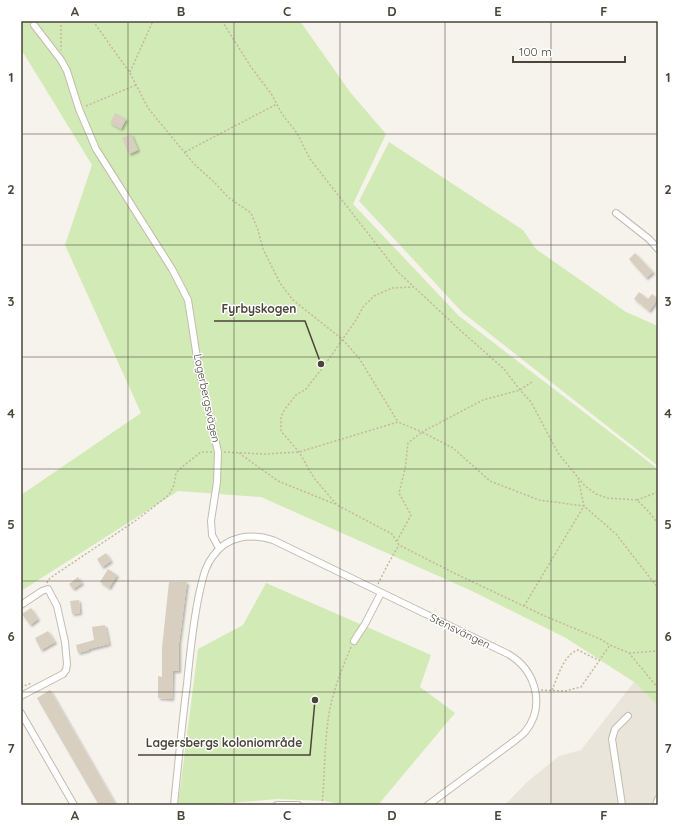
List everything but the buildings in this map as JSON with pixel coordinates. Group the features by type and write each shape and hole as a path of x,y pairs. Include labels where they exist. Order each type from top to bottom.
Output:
{"street":[{"name":"Lagerbergsvägen","path":"34,25 61,60 67,71 96,149 172,269 188,300 198,364 218,452 217,482 211,525 212,535 219,548"},
{"path":"616,213 649,239 658,249"},
{"name":"Stensvängen","path":"219,548 234,539 252,536 261,536 273,540 515,658 526,669 536,690 535,710 529,725 524,732 513,742 428,805"},
{"path":"174,805 194,615 205,571 208,563 219,548"},
{"path":"21,605 42,591 48,589 54,598 59,615 67,659 66,670 57,678 21,696"},
{"path":"354,641 378,591"},
{"path":"21,713 74,805"},
{"path":"622,805 612,739 615,729 628,716"},
{"path":"656,805 658,799"},
{"path":"277,805 298,805"}],"path":[{"path":"61,21 61,60"},
{"path":"93,21 130,73 148,108 194,164 229,198 251,213 258,230 263,249 280,283 293,300 342,339 359,358 398,422 454,448 490,481 539,500 584,506 616,534 658,588"},
{"path":"130,73 153,21"},
{"path":"222,21 251,67 272,95 282,114 296,133 310,159 398,272 504,369 531,402 558,452 585,486 607,498 637,500 658,492"},
{"path":"80,109 136,85"},
{"path":"185,152 277,104"},
{"path":"336,505 314,478 299,452 281,431 281,417 285,409 296,395 306,389 324,366 356,320 363,307 374,296 392,288 414,287"},
{"path":"397,541 411,514 398,493 406,469 408,443 422,432 483,400 520,390 533,381"},
{"path":"48,589 47,583 53,576 135,521 169,495 174,485 176,473 182,466 202,452 264,454 299,452 398,422"},
{"path":"238,453 278,481 336,505 392,534 399,545 456,574 629,653 658,651"},
{"path":"524,606 584,506 578,476"},
{"path":"637,500 658,524"},
{"path":"378,591 388,564 399,545"},
{"path":"322,805 329,714 334,690 354,641"},
{"path":"536,690 564,691 581,687 610,645"},
{"path":"552,690 564,662 573,652 578,650 600,661"},
{"path":"629,653 658,688"}],"shaded area":[{"path":"634,682 658,706 658,805 505,805 527,782 559,756 581,750"}],"green space":[{"path":"21,21 300,21 350,92 386,134 353,204 459,316 658,469 658,706 634,682 566,638 472,591 261,497 178,491 21,591 21,495 141,413 65,245 92,165 21,49"},
{"path":"389,142 523,230 536,249 626,312 658,326 658,466 462,312 359,201"},
{"path":"266,583 431,655 420,687 455,713 378,805 346,805 325,801 277,799 207,805 178,805 198,649 243,625"}],"place":[{"name":"Fyrbyskogen","path":"321,364"},
{"name":"Lagersbergs koloniområde","path":"315,700"}]}
